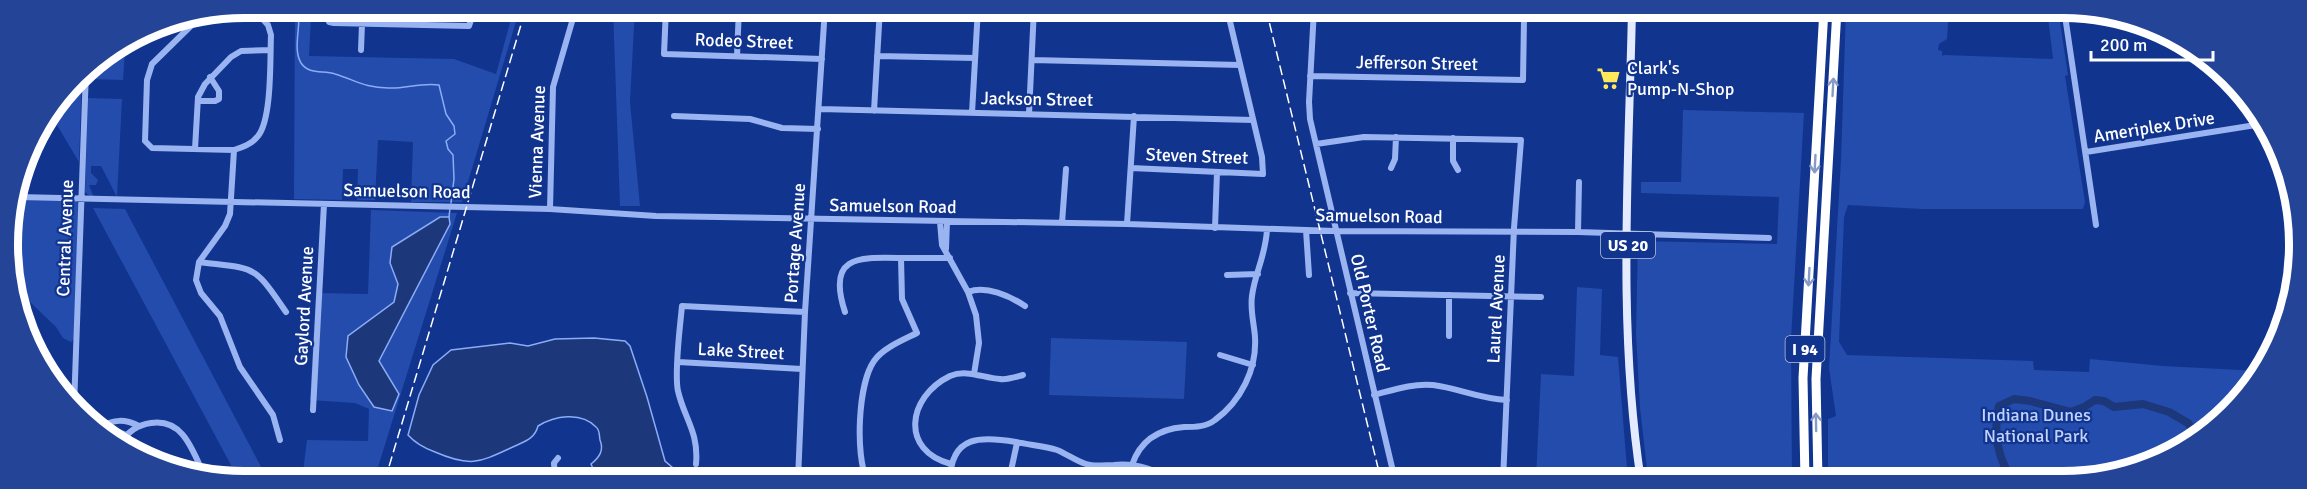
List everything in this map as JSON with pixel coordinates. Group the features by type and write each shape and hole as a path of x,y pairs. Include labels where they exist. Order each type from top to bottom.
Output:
{"highway":[{"name":"I 94","path":"1805,471 1803,378 1823,18"},
{"name":"I 94","path":"1818,471 1816,378 1836,18"}],"main road":[{"name":"US 20","path":"1632,18 1628,234 1629,367 1640,471"}],"street":[{"path":"193,24 152,64 147,80 145,141 152,147 234,150 253,142 264,127 267,116 271,35 268,25 262,18"},
{"path":"329,18 329,22 362,24 469,26 472,18"},
{"path":"416,18 416,25"},
{"name":"Vienna Avenue","path":"550,209 553,87 573,18"},
{"name":"Rodeo Street","path":"666,18 664,54 822,59"},
{"path":"737,56 739,18"},
{"name":"Portage Avenue","path":"798,471 805,312 824,18"},
{"path":"874,111 879,18"},
{"path":"972,113 977,18"},
{"path":"1029,114 1034,18"},
{"path":"1229,18 1253,120"},
{"name":"Old Porter Road","path":"1313,18 1310,119 1393,471"},
{"name":"Jefferson Street","path":"1310,76 1523,80 1524,19 1494,18"},
{"path":"2065,18 2096,225"},
{"path":"361,50 362,24"},
{"path":"195,149 198,101 201,90 210,77 231,57 241,51 270,50"},
{"path":"877,56 975,58"},
{"path":"1032,60 1240,65"},
{"path":"198,101 219,99 219,91 210,77"},
{"name":"Central Avenue","path":"74,394 86,83"},
{"name":"Jackson Street","path":"820,109 1253,120"},
{"path":"674,116 750,118 782,128 818,129"},
{"path":"1127,224 1134,116"},
{"name":"Steven Street","path":"1131,168 1263,174 1262,157 1253,120"},
{"name":"Ameriplex Drive","path":"2086,152 2255,125"},
{"path":"1391,168 1395,159 1396,137"},
{"path":"1316,144 1352,138 1453,138 1453,162 1458,170"},
{"name":"Laurel Avenue","path":"1453,138 1521,140 1514,232 1503,471"},
{"path":"234,150 232,203 225,226 199,262 196,274 198,286 217,310 240,366 273,415 280,440"},
{"path":"1062,223 1066,169"},
{"path":"1215,228 1217,172"},
{"path":"1578,232 1579,182"},
{"name":"Samuelson Road","path":"23,197 550,209 655,216 1127,224 1335,231 1578,232 1769,238"},
{"name":"Gaylord Avenue","path":"313,410 324,204"},
{"path":"943,222 946,249 968,292 976,315 979,333 974,374"},
{"path":"1132,465 1141,447 1154,436 1177,428 1204,425 1221,416 1242,390 1253,365 1255,336 1252,296 1265,248 1267,229"},
{"path":"1306,230 1309,275"},
{"path":"845,312 841,299 840,282 844,268 849,264 862,258 950,258"},
{"path":"863,471 859,428 868,374 879,355 917,333 902,299 901,258"},
{"path":"199,262 241,266 253,271 267,283 286,312"},
{"path":"1227,275 1258,274"},
{"path":"968,292 979,289 996,293 1010,297 1025,306"},
{"path":"1350,293 1540,297"},
{"path":"1449,294 1449,336"},
{"path":"696,464 697,452 692,427 678,390 681,306 805,312"},
{"path":"1220,355 1253,365"},
{"name":"Lake Street","path":"678,362 802,369"},
{"path":"951,464 936,459 923,447 915,426 917,409 922,398 943,380 959,374 974,374 1000,379 1023,375"},
{"path":"1374,395 1408,386 1432,385 1481,398 1506,400"},
{"path":"107,424 124,420 139,426"},
{"path":"116,431 126,435 139,426 165,422 182,432 200,467"},
{"path":"951,471 951,464 961,448 975,440 993,438 1059,451 1086,464 1132,465 1152,471"},
{"path":"1011,471 1017,443"},
{"path":"554,471 554,464 558,458"}],"green space":[{"path":"295,18 311,18 309,56 454,59 496,74 511,18 517,18 462,202 411,202 413,142 378,140 375,200 357,200 358,169 343,169 342,200 294,199"},
{"path":"613,18 634,18 630,102 640,206 620,206"},
{"name":"Indiana Dunes National Park","path":"1846,18 1948,18 1947,39 1939,44 1938,50 1942,51 1942,56 2053,59 2048,18 2059,18 2068,75 2065,76 2085,202 2083,209 1922,209 1848,205 1844,217 1839,342 1847,355 2033,361 2034,370 2089,372 2090,359 2251,371 2223,405 2188,433 2149,454 2107,467 2077,471 1828,471 1828,419 1836,416 1829,368 1841,160"},
{"path":"125,52 123,80 89,79"},
{"path":"82,87 79,162 55,121"},
{"path":"88,98 122,99 117,197 101,166 91,166 91,173 98,180 96,185 89,185 92,198 85,192"},
{"path":"1683,110 1804,113 1791,339 1792,471 1647,471 1640,408 1636,334 1638,241 1777,244 1779,197 1641,193 1641,182 1681,182"},
{"path":"2277,176 2285,200 2288,225 2286,221"},
{"path":"22,200 76,201 79,204 74,339 71,342 63,338 56,327 31,303 22,286 18,259 18,230"},
{"path":"93,208 125,209 263,471 234,471"},
{"path":"371,210 457,213 377,471 303,471 307,440 368,441 369,409 355,403 310,400 316,293 368,294","holes":["440,218 450,225 379,361 399,394 374,407 359,385 346,357 394,302 398,284 390,263 392,247"]},
{"path":"1577,287 1602,289 1600,355 1618,357 1627,471 1536,471 1541,374 1574,376"},
{"path":"1051,338 1187,342 1184,399 1049,395"}],"shaded area":[{"path":"440,217 449,217 450,224 379,361 399,394 392,411 374,407 359,385 346,357 348,336 394,302 398,284 390,263 392,247"},
{"path":"594,338 625,341 630,346 665,461 674,471 594,471 591,464 599,456 601,450 599,431 590,422 575,417 559,418 544,423 538,426 535,433 526,441 476,461 458,460 427,449 408,435 419,395 433,365 451,350 510,343 528,346 555,339"}],"waterway":[{"path":"299,18 298,57 308,69 335,74 380,88 439,85 446,114 454,126 455,134 446,141 453,155 454,179 451,203"},
{"path":"449,217 450,208"},
{"path":"2008,471 2000,456 1996,426 1999,406 2014,399 2071,412 2095,400 2104,401 2114,407 2143,404 2169,412 2188,423 2192,430"}],"railway":[{"path":"388,471 523,18"},
{"path":"1268,18 1379,471"}],"place":[{"name":"Clark's Pump-N-Shop","path":"1609,78"}]}
